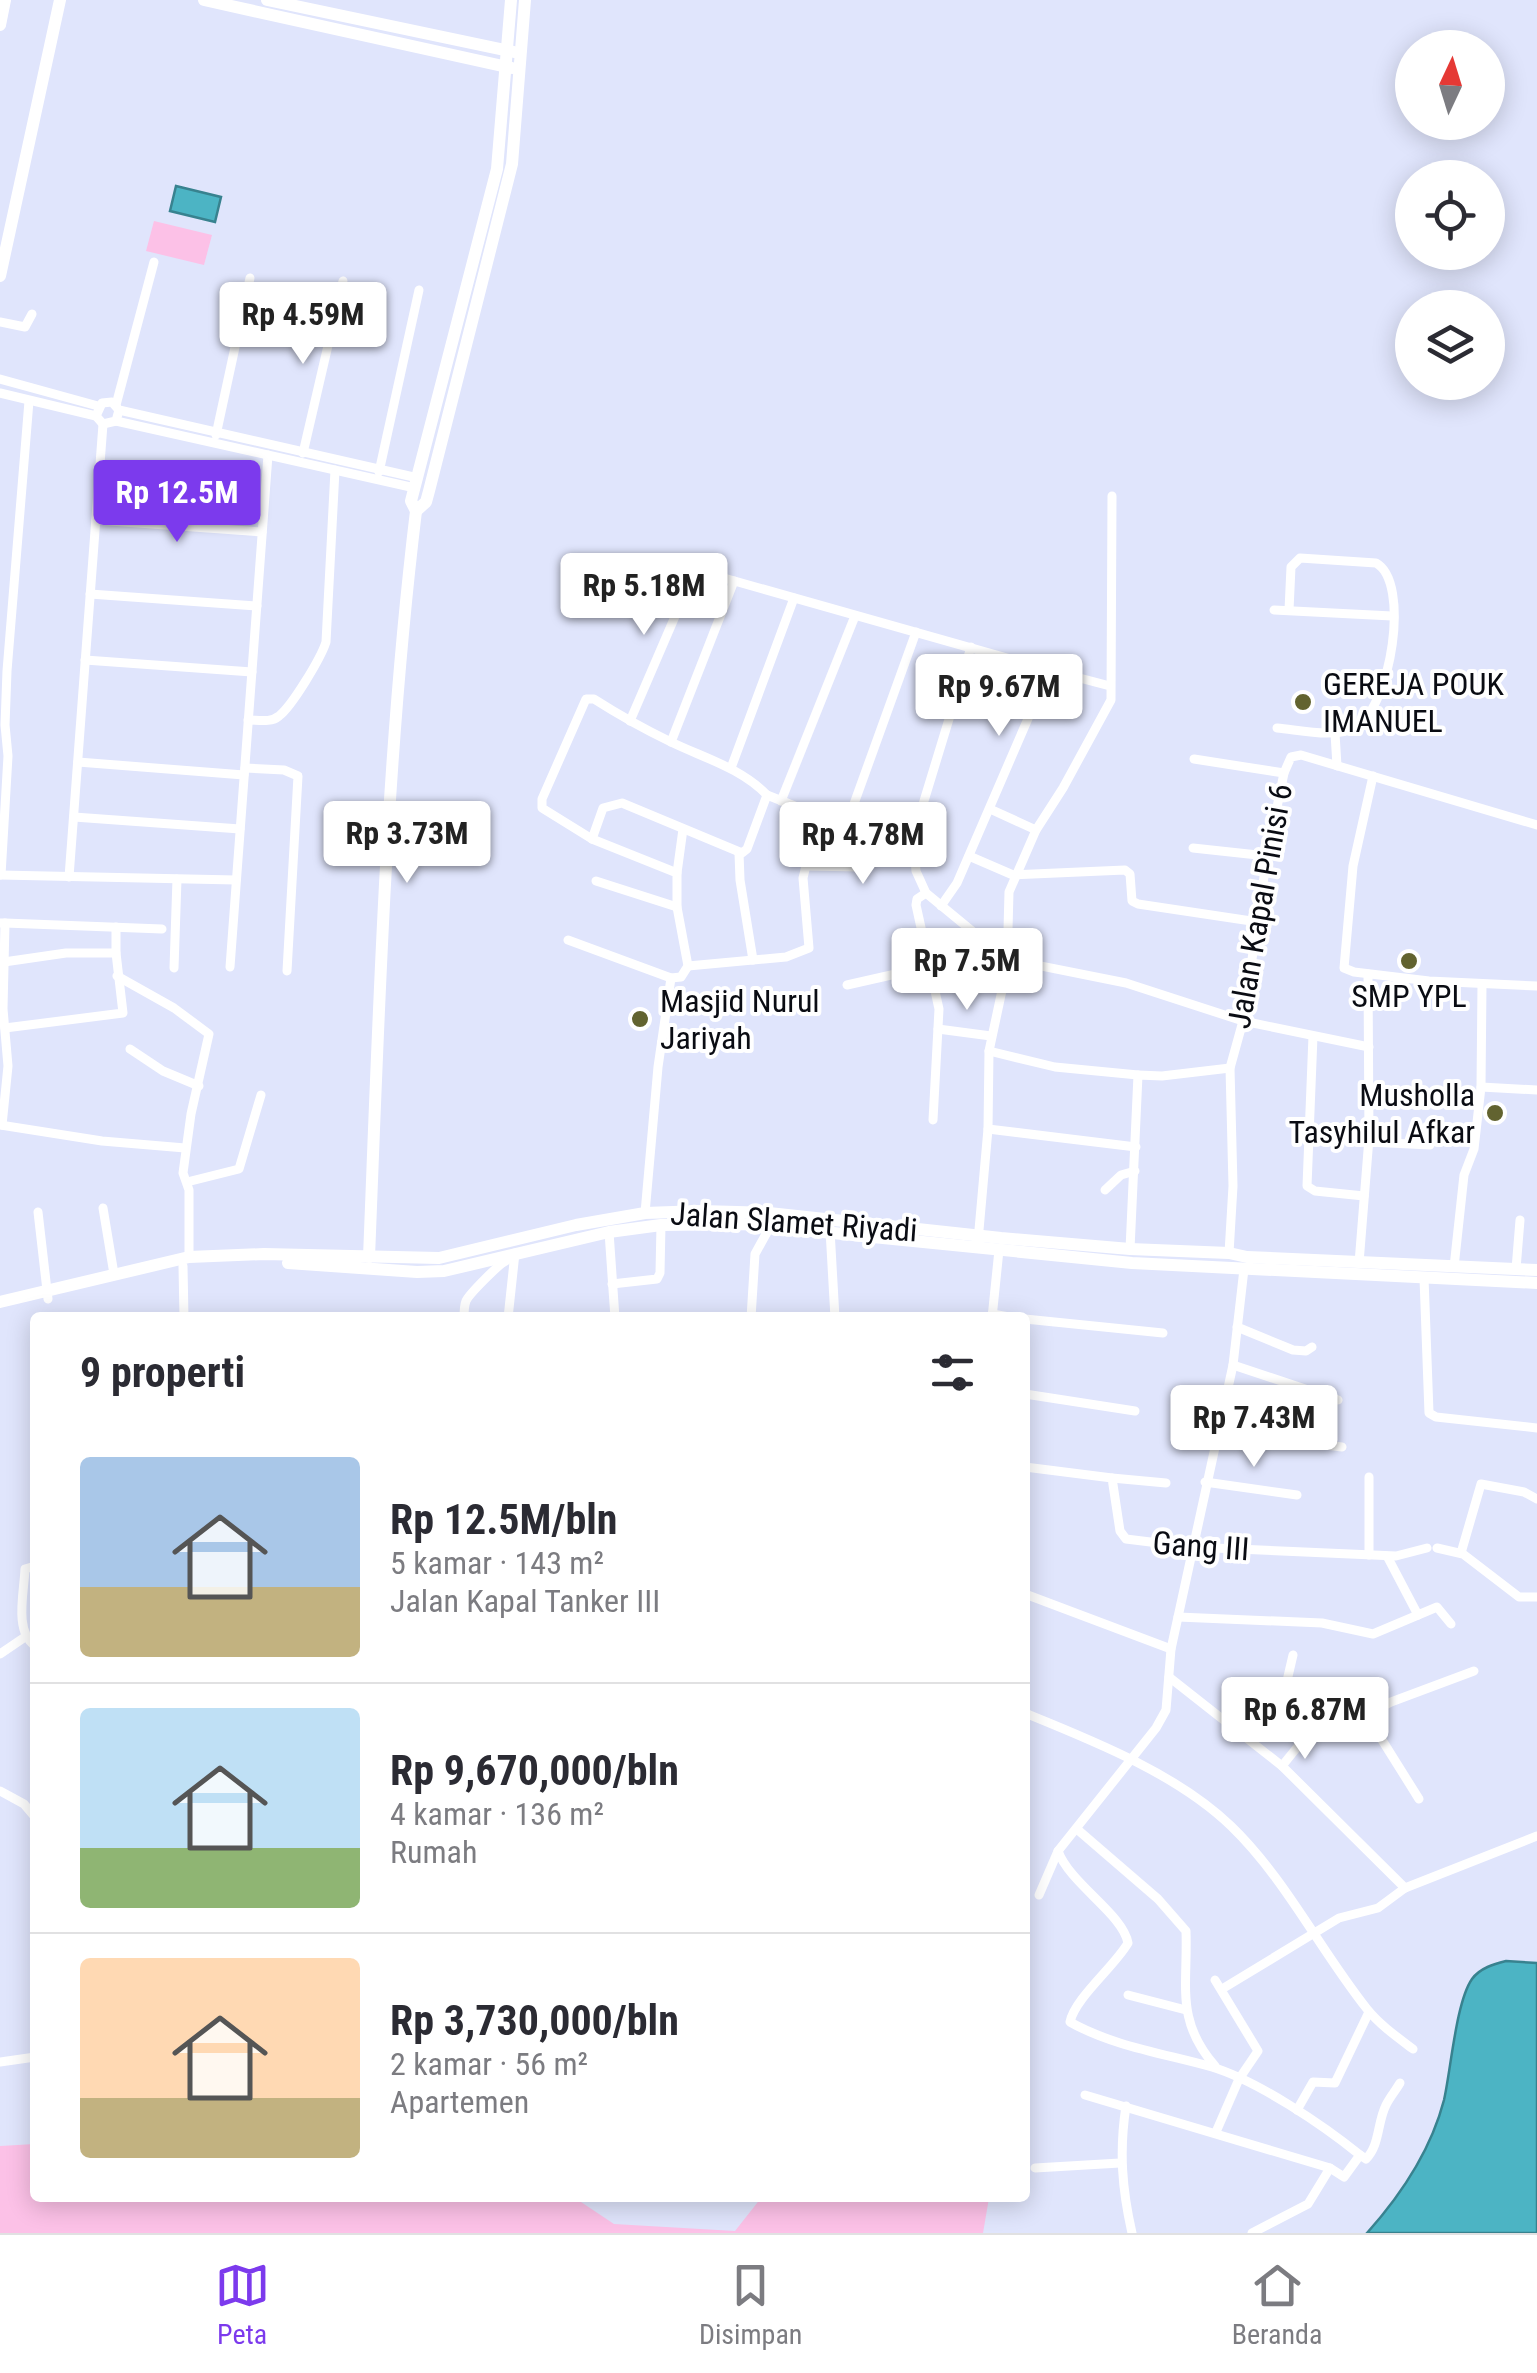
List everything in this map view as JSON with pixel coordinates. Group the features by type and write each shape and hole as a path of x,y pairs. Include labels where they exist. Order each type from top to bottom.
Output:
{"street":[{"path":"0,25 5,0"},
{"path":"0,276 60,0"},
{"path":"204,0 512,68"},
{"path":"267,0 514,52"},
{"path":"510,0 514,52"},
{"path":"416,512 426,502 447,387 497,169 525,0"},
{"path":"117,412 154,262"},
{"path":"215,438 250,278"},
{"path":"302,457 343,280"},
{"path":"378,474 420,290"},
{"path":"0,322 25,327 32,314"},
{"path":"0,379 99,415"},
{"path":"369,1257 400,643 416,512 412,500 447,387"},
{"path":"0,394 99,415 117,412 417,483"},
{"path":"29,400 5,725 8,756 1,875 236,880"},
{"path":"69,877 96,520 99,415 106,401 117,412"},
{"path":"215,438 268,455 302,457 336,470 378,474"},
{"path":"230,967 268,455"},
{"path":"248,720 270,720 281,715 320,658 326,642 336,470"},
{"path":"978,1242 988,1128 989,1051 1006,959 1008,892 1036,830 1064,788 1110,700 1112,496"},
{"path":"96,520 262,532"},
{"path":"1278,728 1335,733 1354,728 1371,713 1388,669 1393,583 1386,568 1376,563 1300,558 1291,567 1289,610"},
{"path":"664,560 1110,686"},
{"path":"630,721 695,570"},
{"path":"670,742 734,581"},
{"path":"90,594 256,606"},
{"path":"731,768 794,598"},
{"path":"1274,610 1392,616"},
{"path":"781,801 855,616"},
{"path":"846,826 916,632"},
{"path":"972,647 917,819 912,853 926,894 1006,959 1126,983 1243,1021 1368,1047"},
{"path":"85,660 252,672"},
{"path":"941,906 957,883 1049,670"},
{"path":"678,873 592,839 544,811 542,799 586,699 731,768 755,782 767,795 912,853"},
{"path":"1335,733 1337,766"},
{"name":"Jalan Kapal Pinisi 6","path":"1229,1252 1233,1186 1230,1068 1243,1021 1267,856 1288,762 1296,755 1537,825"},
{"path":"1194,758 1284,774"},
{"path":"78,762 284,770 298,776 287,971"},
{"path":"1373,776 1358,836 1342,964 1348,971 1368,974 1537,986"},
{"path":"592,839 604,808 628,804 739,853 747,849 767,795"},
{"path":"990,808 1036,830"},
{"path":"74,817 240,829"},
{"path":"688,966 786,957 809,948 803,888 818,818"},
{"path":"568,940 671,978 681,977 688,966 677,907 683,829"},
{"path":"806,866 860,867 863,835"},
{"path":"1192,848 1267,856"},
{"path":"739,853 753,960"},
{"path":"969,856 1014,875 1125,870 1130,874 1132,902 1258,922"},
{"path":"174,968 178,879"},
{"path":"596,881 677,907"},
{"path":"926,894 917,899 916,905 938,1000 933,1120"},
{"path":"162,929 2,923 8,1066 1,1125 102,1142 186,1148"},
{"path":"5,1028 120,1014 123,1010 116,927"},
{"path":"4,962 66,952 116,952"},
{"path":"847,985 932,966"},
{"path":"1360,1270 1369,1142 1368,974"},
{"path":"118,976 207,1030 210,1037 183,1173 190,1190 184,1312"},
{"path":"645,1213 658,1067 671,978"},
{"path":"1454,1267 1464,1174 1474,1149 1481,1087 1482,984"},
{"path":"938,1028 991,1036"},
{"path":"1312,1036 1307,1186 1315,1192 1364,1196"},
{"path":"130,1050 163,1071 199,1086"},
{"path":"989,1051 1055,1067 1162,1076 1230,1068"},
{"path":"1130,1249 1138,1074"},
{"path":"1481,1087 1537,1090"},
{"path":"186,1182 240,1169 261,1095"},
{"path":"988,1128 1136,1147"},
{"path":"1369,1142 1430,1145"},
{"path":"1105,1190 1121,1176 1135,1171"},
{"path":"103,1208 114,1274"},
{"path":"38,1212 47,1295"},
{"name":"Jalan Slamet Riyadi","path":"0,1311 114,1274 229,1254 416,1260 462,1255 535,1234 645,1213 978,1242 1229,1252 1424,1278 1537,1283"},
{"name":"Jalan Slamet Riyadi","path":"0,1302 47,1295 186,1262 266,1261 444,1271 609,1232 701,1217 816,1217 978,1242 1000,1250 1244,1270 1537,1270"},
{"path":"1516,1269 1520,1220"},
{"path":"752,1312 755,1254 772,1224"},
{"path":"612,1284 657,1279 661,1225"},
{"path":"830,1230 835,1312"},
{"path":"609,1232 614,1312"},
{"path":"992,1312 1000,1250"},
{"path":"465,1312 466,1301 492,1276 496,1265 514,1256"},
{"path":"509,1312 514,1256"},
{"path":"1040,1895 1058,1851 1163,1719 1178,1617 1233,1364 1244,1270"},
{"path":"1424,1278 1429,1413 1537,1428"},
{"path":"1030,1320 1163,1333"},
{"path":"1237,1326 1293,1350 1303,1352 1312,1347"},
{"path":"1233,1364 1338,1400"},
{"path":"1030,1395 1135,1411"},
{"path":"1217,1432 1342,1447"},
{"path":"1030,1468 1166,1482"},
{"path":"1369,1477 1370,1555"},
{"name":"Gang III","path":"1112,1478 1122,1536 1192,1548 1387,1556 1432,1548 1461,1553"},
{"path":"1206,1482 1298,1495"},
{"path":"1537,1499 1481,1484 1461,1553 1519,1598 1537,1597"},
{"path":"1387,1556 1418,1615"},
{"path":"30,1568 25,1569 25,1637 30,1642"},
{"path":"1030,1596 1172,1649"},
{"path":"1178,1617 1322,1623 1372,1634 1437,1607 1451,1624"},
{"path":"0,1654 25,1637"},
{"path":"1239,1732 1286,1686 1293,1655"},
{"path":"1368,1714 1474,1672"},
{"path":"1169,1676 1282,1766 1405,1888"},
{"path":"1282,1766 1320,1719 1359,1708 1368,1714 1419,1798"},
{"path":"1030,1715 1129,1759 1206,1805 1232,1827 1369,2012 1413,2050"},
{"path":"0,1790 30,1811"},
{"path":"1078,1830 1158,1899 1186,1932 1186,2010 1200,2049 1216,2068"},
{"path":"1216,2132 1239,2080 1258,2051 1218,1985 1338,1918 1378,1908 1405,1888 1537,1836"},
{"path":"1058,1851 1090,1895 1124,1930 1128,1943 1077,2004 1070,2022 1106,2037 1216,2068 1297,2110 1366,2159 1379,2136 1385,2106 1400,2083"},
{"path":"1128,1995 1186,2010"},
{"path":"1297,2110 1313,2082 1335,2083 1369,2012"},
{"path":"0,2062 30,2059"},
{"path":"1085,2095 1330,2168 1344,2178 1360,2155"},
{"path":"1126,2106 1120,2163 1122,2194 1132,2233"},
{"path":"1034,2168 1120,2163"},
{"path":"1252,2233 1308,2204 1330,2168"}],"shaded area":[{"path":"154,221 212,235 204,265 146,251"},
{"path":"30,2144 30,2202 581,2202 614,2224 735,2231 758,2202 988,2202 983,2233 0,2233 0,2146"}],"water":[{"path":"176,186 221,197 215,222 170,211"},
{"path":"1506,1961 1537,1963 1537,2233 1367,2233 1403,2187 1431,2137 1444,2100 1466,1990 1479,1972"}],"place":[{"name":"GEREJA POUK IMANUEL","path":"1303,702"},
{"name":"SMP YPL","path":"1409,961"},
{"name":"Masjid Nurul Jariyah","path":"640,1019"},
{"name":"Musholla Tasyhilul Afkar","path":"1495,1113"}]}
